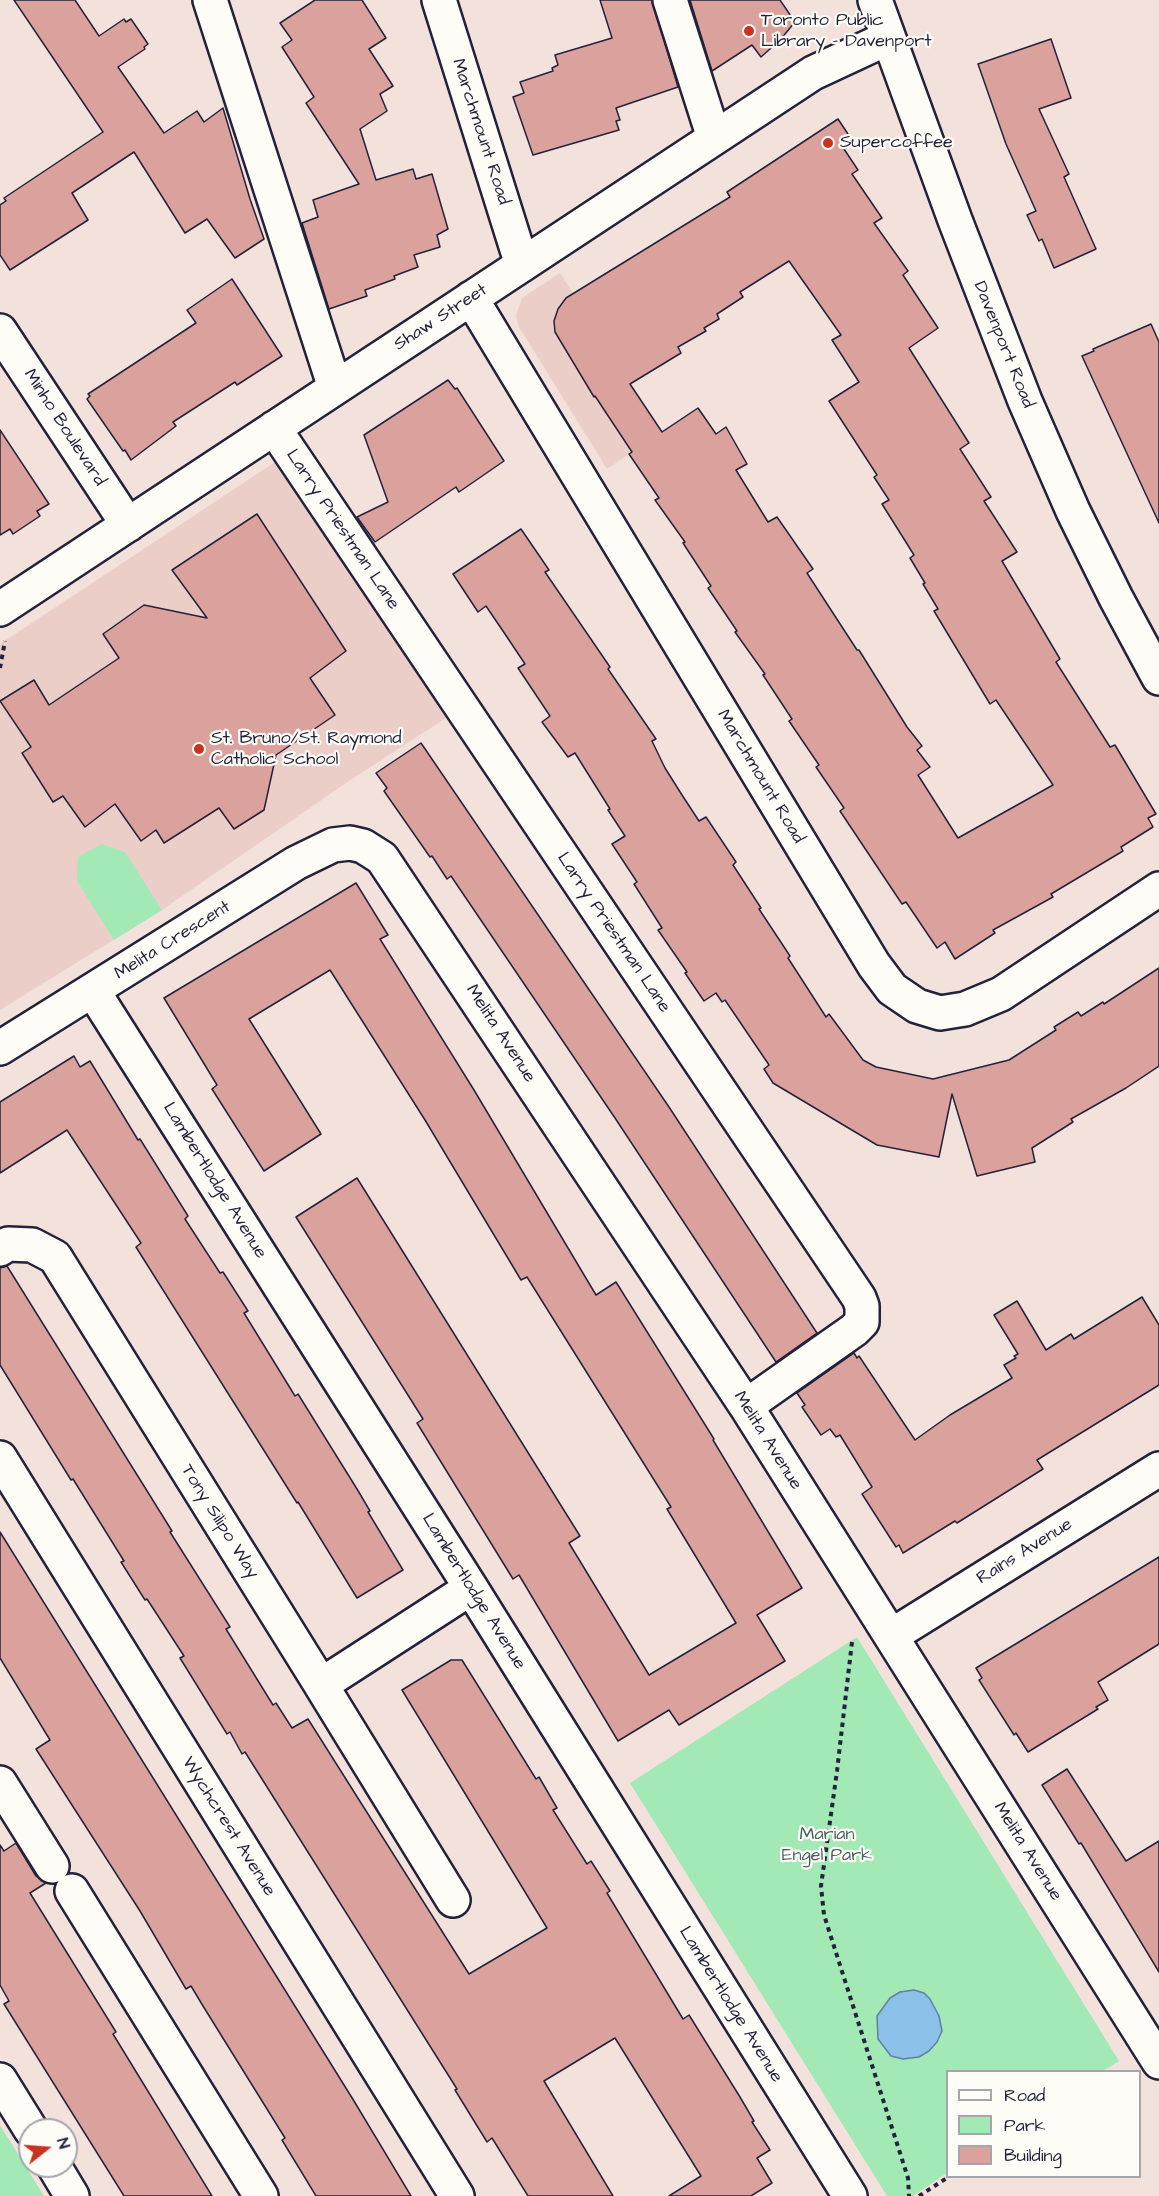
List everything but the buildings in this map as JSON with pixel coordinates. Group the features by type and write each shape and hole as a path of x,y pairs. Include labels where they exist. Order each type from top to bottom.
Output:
{"street":[{"path":"210,0 335,388"},
{"name":"Marchmount Road","path":"439,0 522,265"},
{"path":"670,0 714,138"},
{"name":"Davenport Road","path":"875,0 1025,401 1073,511 1159,678"},
{"name":"Shaw Street","path":"3,623 128,525 471,298 813,73 888,39"},
{"name":"Marchmount Road","path":"471,298 861,945 892,989 917,1006 940,1013 965,1009 1001,994 1159,889"},
{"name":"Minho Boulevard","path":"0,331 10,368 128,525"},
{"name":"Larry Priestman Lane","path":"274,428 862,1306 862,1322 854,1330 746,1406"},
{"name":"Melita Avenue","path":"350,843 374,851 391,869 746,1406 1157,2053"},
{"name":"Melita Crescent","path":"0,1048 296,863 333,845 350,843"},
{"name":"Lambertlodge Avenue","path":"93,991 471,1588 850,2196"},
{"name":"Tony Silipo Way","path":"0,1249 8,1244 32,1245 55,1257 453,1900"},
{"name":"Wychcrest Avenue","path":"0,1458 457,2196"},
{"name":"Rains Avenue","path":"891,1636 1159,1469"},
{"path":"321,1685 471,1588"},
{"path":"0,1784 261,2196"},
{"path":"0,2080 24,2118"},
{"path":"61,2178 72,2196"}],"path":[{"path":"0,668 3,623"},
{"path":"853,1634 821,1886 824,1915 908,2178 909,2196"},
{"path":"919,2196 947,2178"}],"shaded area":[{"path":"560,273 662,432 607,469 519,327 516,315 522,298"},
{"name":"St. Bruno/St. Raymond Catholic School","path":"278,460 446,718 349,781 162,910 0,1010 0,644"}],"green space":[{"path":"101,844 125,852 162,910 114,940 77,881 78,857"},
{"name":"Marian Engel Park","path":"857,1637 1119,2061 1105,2070 946,2070 946,2174 913,2196 887,2196 630,1783"},
{"path":"0,2125 18,2154 18,2178 33,2178 44,2196 0,2196"}],"water":[{"path":"914,1990 924,1993 930,1999 939,2016 942,2031 937,2042 919,2057 903,2059 891,2056 878,2039 877,2016 890,1998 900,1992"}],"place":[{"name":"Toronto Public Library - Davenport","path":"749,31"},
{"name":"Supercoffee","path":"828,143"},
{"name":"St. Bruno/St. Raymond Catholic School","path":"199,749"}]}
